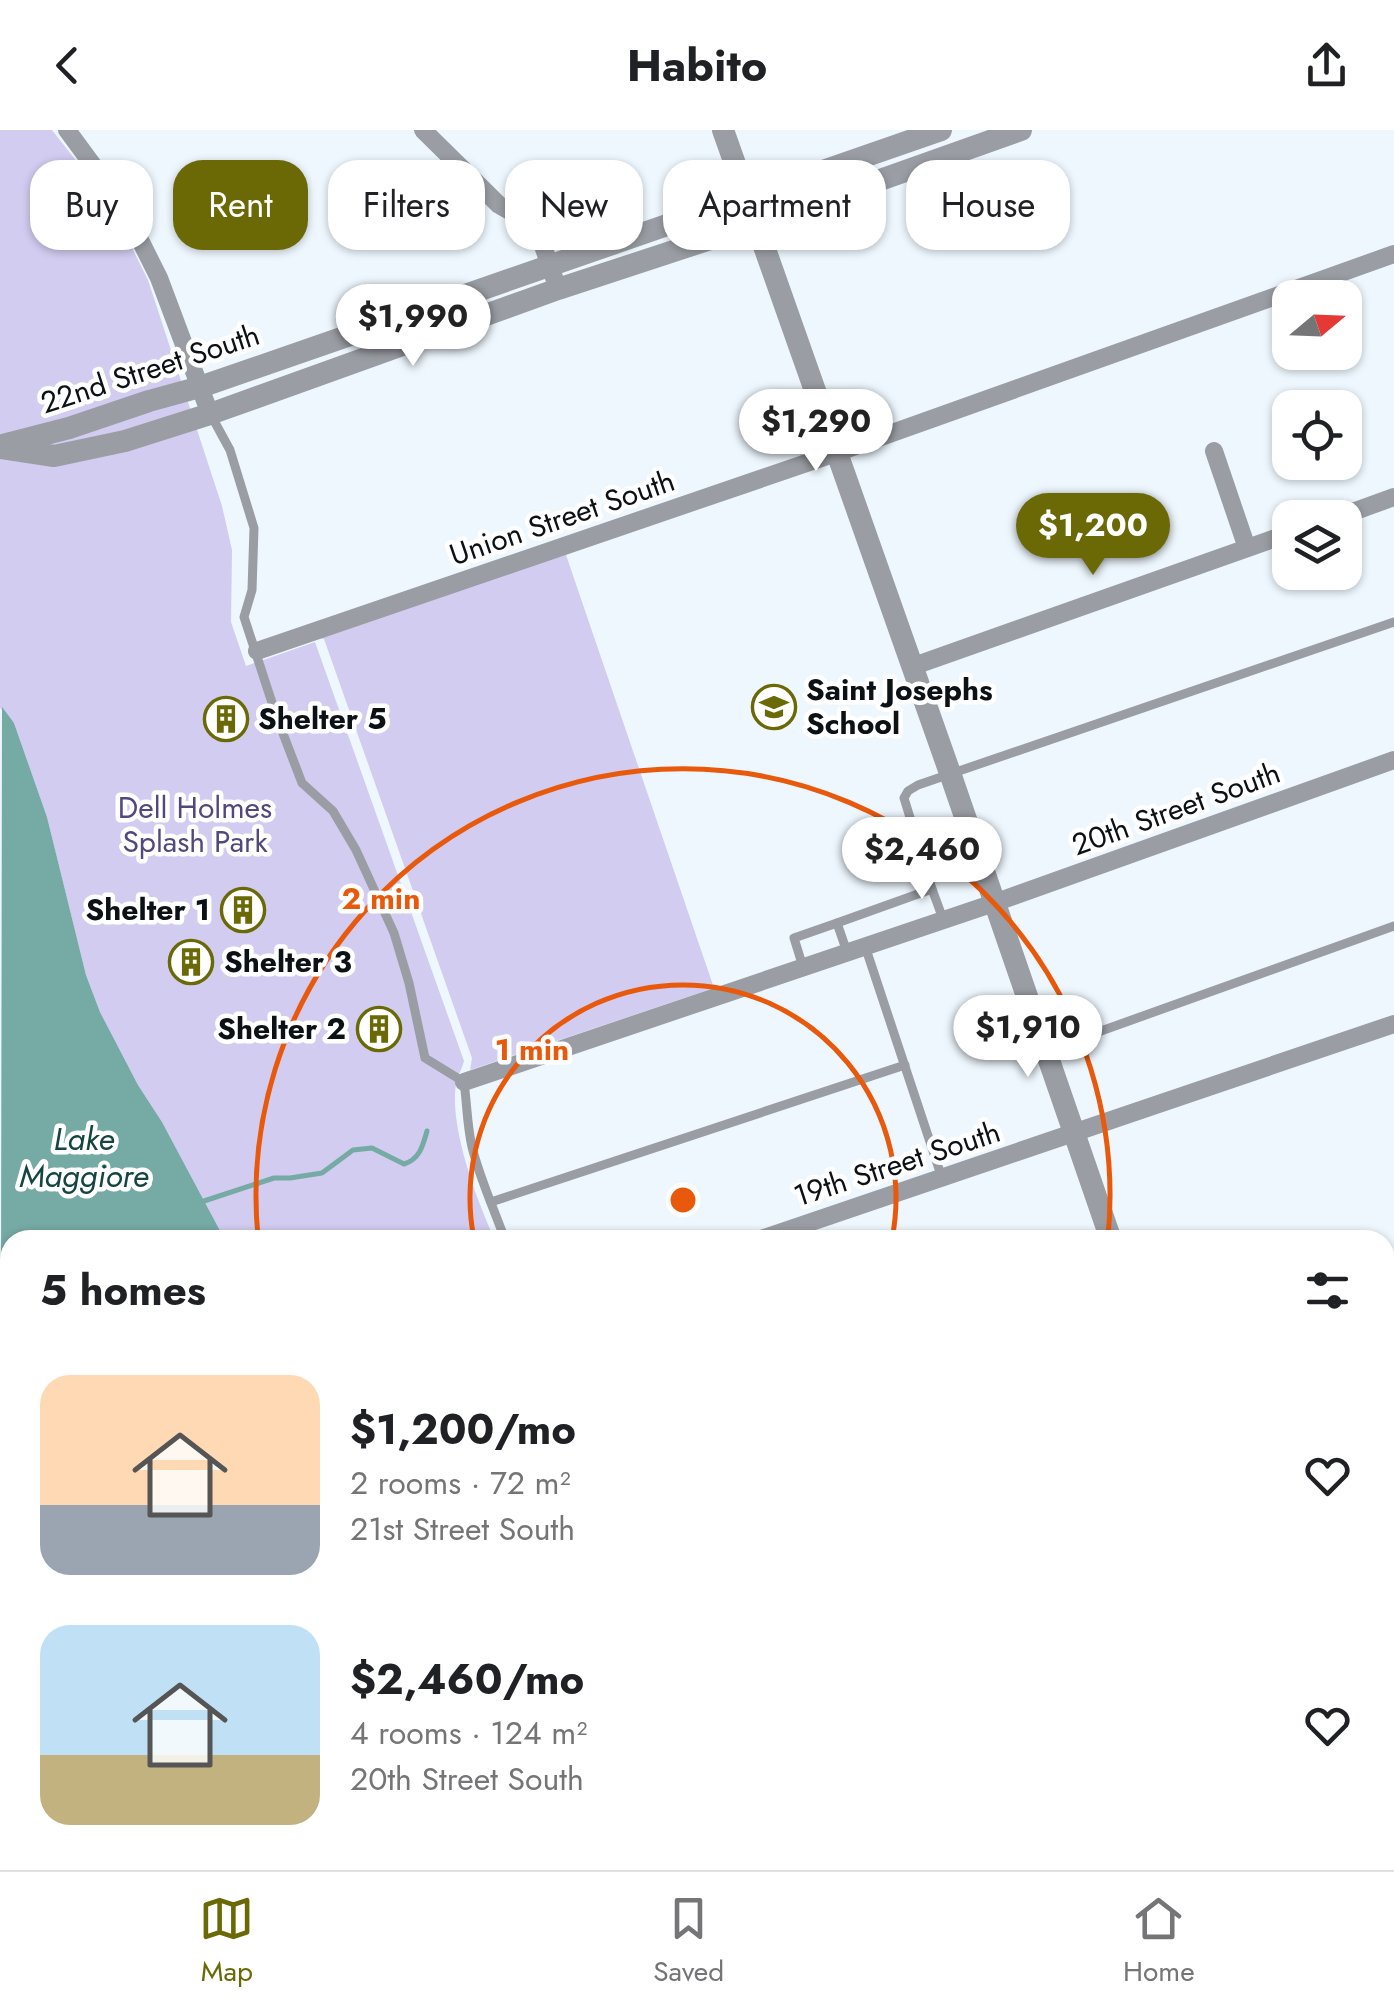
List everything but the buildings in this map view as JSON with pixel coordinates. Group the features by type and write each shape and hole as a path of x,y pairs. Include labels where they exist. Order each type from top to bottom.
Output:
{"street":[{"path":"67,130 123,206 160,278 210,414"},
{"path":"423,130 505,209"},
{"path":"723,130 733,160"},
{"name":"22nd Street South","path":"854,160 941,130"},
{"name":"22nd Street South","path":"886,177 1010,132"},
{"path":"545,250 558,289"},
{"name":"22nd Street South","path":"0,447 200,386 592,250"},
{"name":"22nd Street South","path":"0,447 54,456 125,441 677,250"},
{"path":"765,250 950,773 1105,1230"},
{"name":"Union Street South","path":"257,651 836,453 1394,254"},
{"path":"1214,451 1247,548"},
{"path":"1362,509 1394,498"},
{"path":"912,667 1272,540"},
{"name":"20th Street South","path":"464,1082 994,903 1394,760"},
{"name":"19th Street South","path":"788,1230 1394,1024"}],"lane":[{"path":"210,414 230,450 254,528 252,590 244,617 277,718 302,783 333,811 356,850 394,933 425,1058 464,1082 472,1148 501,1230"},
{"path":"944,920 904,798 908,791 950,773 1394,622"},
{"path":"803,967 794,938 932,888"},
{"path":"837,923 856,949 905,1066 942,1178"},
{"path":"1046,1050 1394,926"},
{"path":"491,1202 905,1066"}],"green space":[{"name":"Dell Holmes Splash Park","path":"0,130 52,130 76,160 30,160 30,250 133,250 148,280 222,506 232,550 231,622 246,666 315,642 464,1061 456,1084 457,1121 473,1185 491,1230 220,1230 100,1012 86,975 47,817 14,723 0,708"},
{"path":"565,552 714,988 470,1070 472,1058 324,639 320,638"}],"water":[{"name":"Lake Maggiore","path":"2,707 14,723 47,817 86,975 100,1012 220,1230 1,1230"}],"waterway":[{"path":"204,1201 274,1178 322,1173 353,1150 372,1148 404,1164 417,1155 427,1131"}],"place":[{"name":"Saint Josephs School","path":"774,707"},
{"name":"Shelter 5","path":"226,719"},
{"name":"Shelter 1","path":"243,910"},
{"name":"Shelter 3","path":"191,962"},
{"name":"Shelter 2","path":"379,1029"}]}
